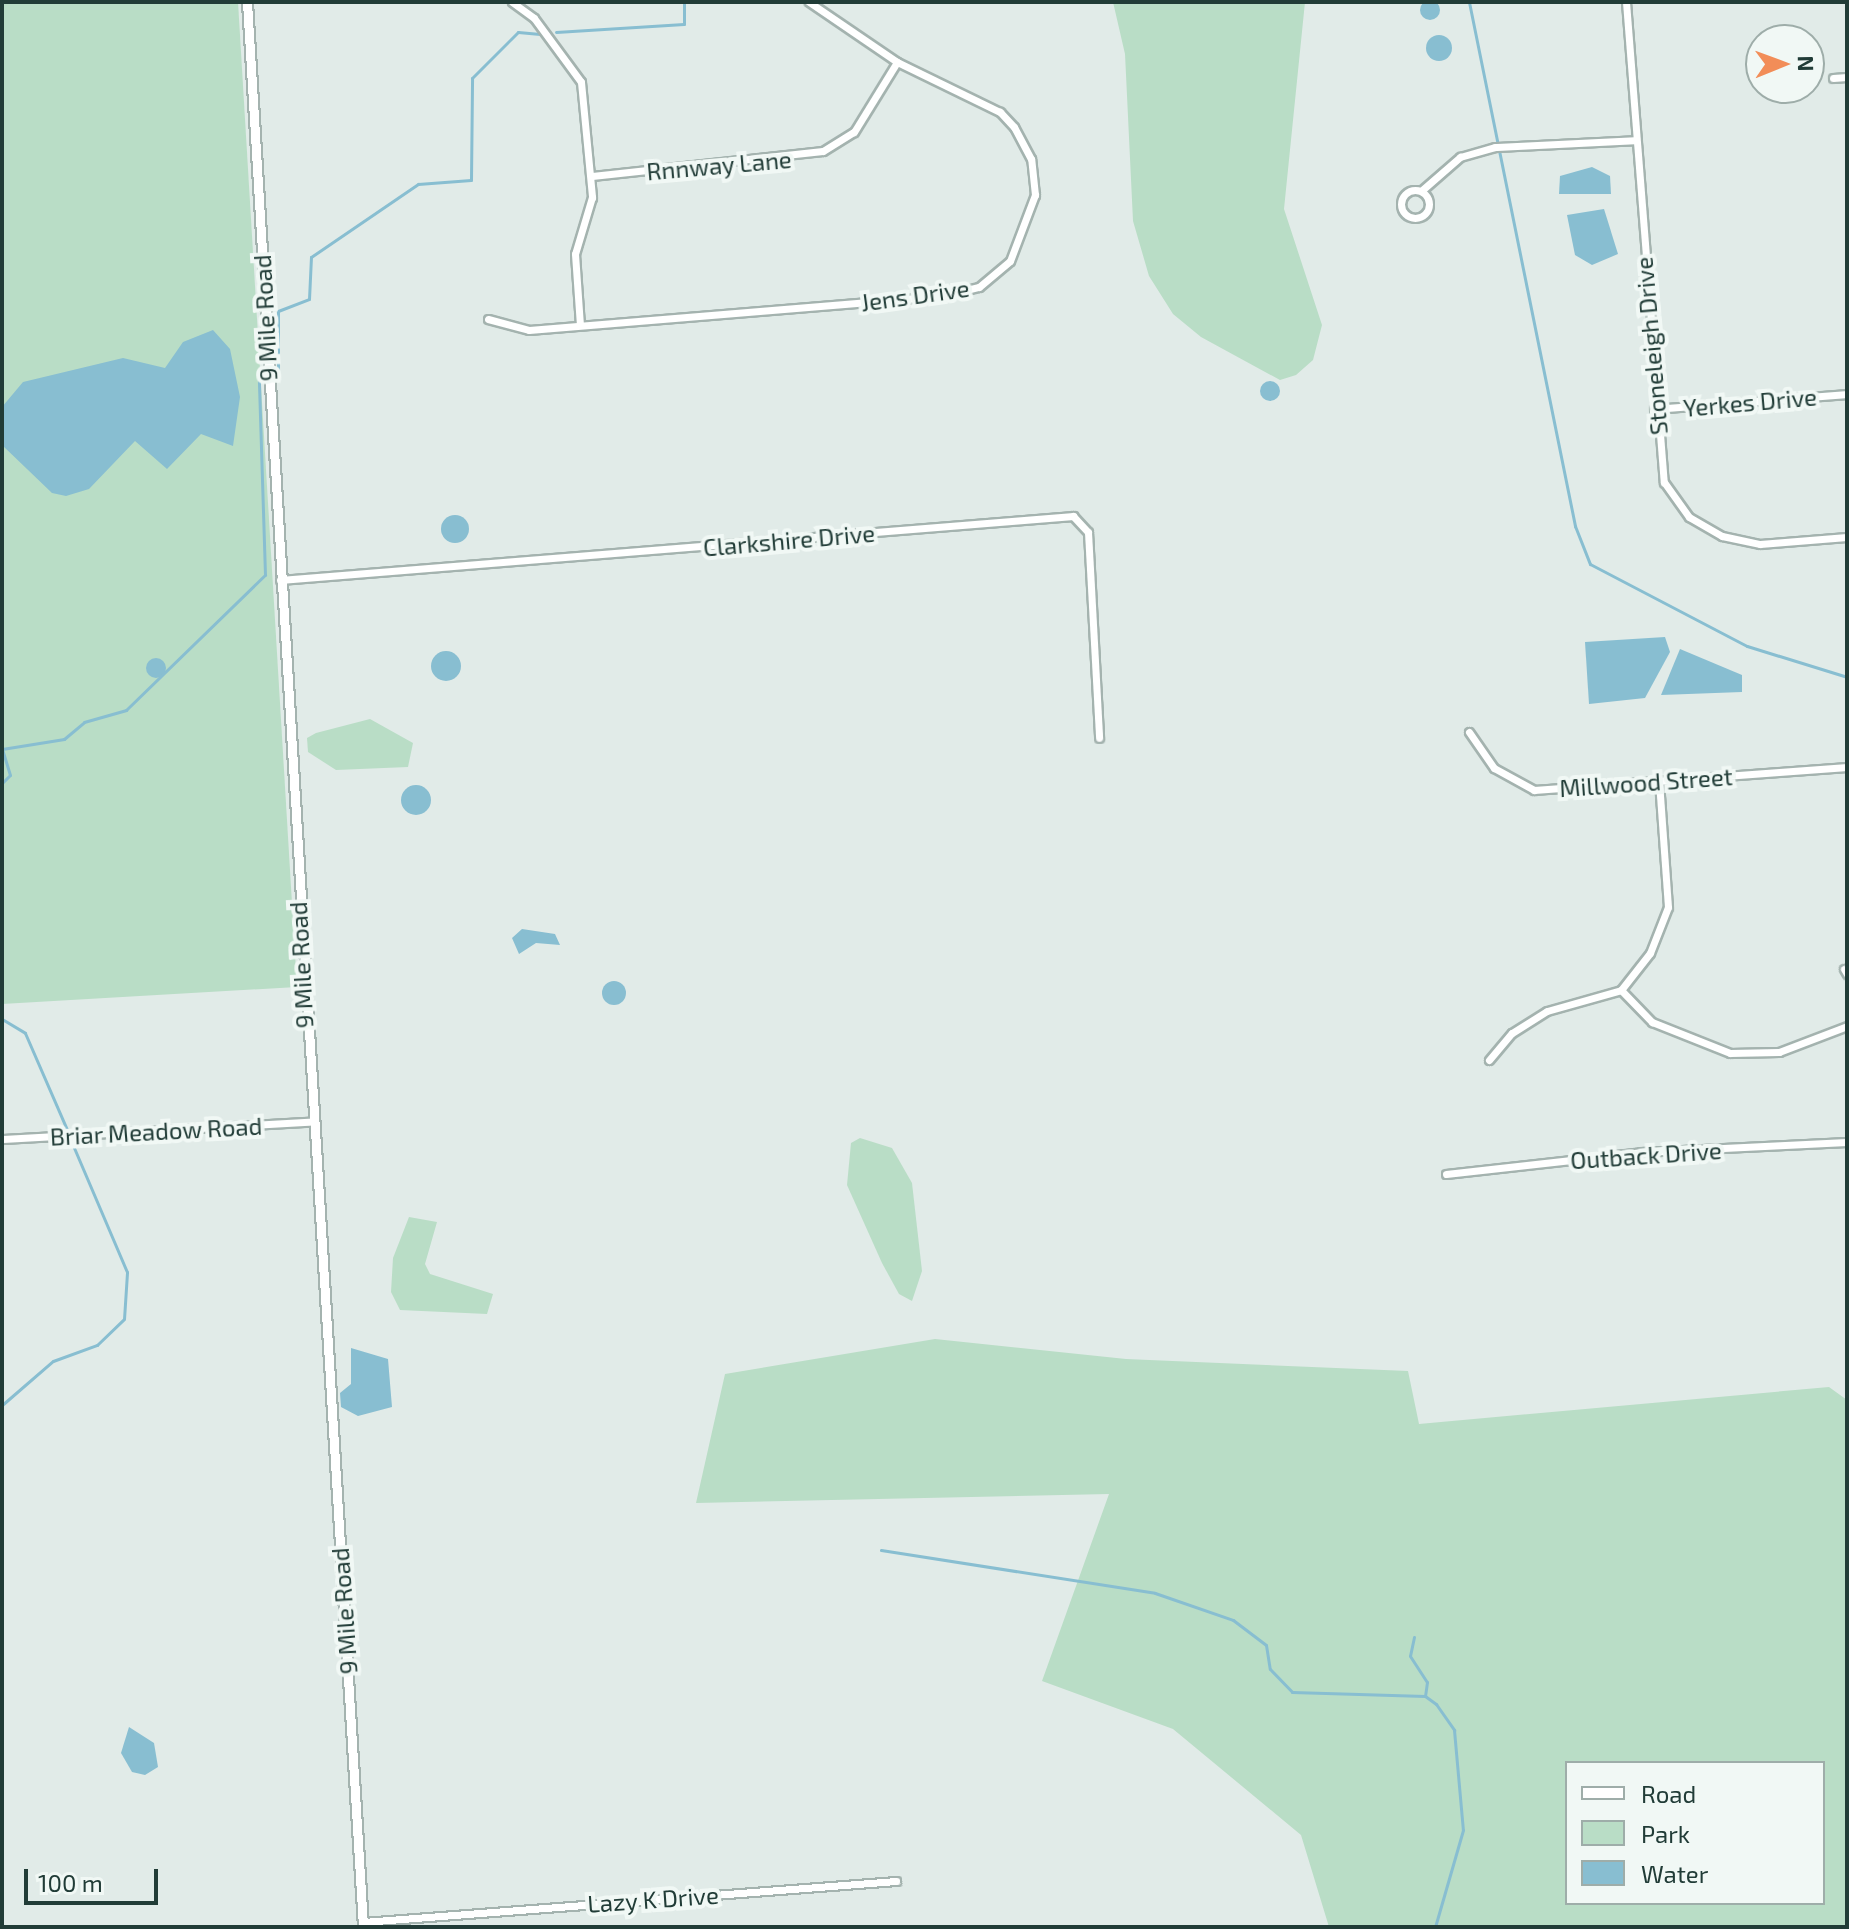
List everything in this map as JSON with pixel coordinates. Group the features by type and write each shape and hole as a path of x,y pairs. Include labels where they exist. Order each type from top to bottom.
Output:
{"street":[{"name":"9 Mile Road","path":"247,2 277,580 363,1924"},
{"path":"512,2 534,18 581,82 592,176 575,254 580,325"},
{"name":"Jens Drive","path":"488,319 529,330 942,296 994,276 1020,244 1033,211 1026,146 1000,112 897,62 809,2"},
{"name":"Stoneleigh Drive","path":"1626,2 1654,409 1664,482 1689,517 1722,536 1760,544 1847,537"},
{"name":"Rnnway Lane","path":"592,176 823,151 854,132 897,62"},
{"path":"1833,78 1847,77"},
{"path":"1421,191 1460,157 1495,147 1636,140"},
{"name":"Yerkes Drive","path":"1654,409 1847,394"},
{"name":"Clarkshire Drive","path":"277,580 1073,516 1088,532 1099,738"},
{"name":"Millwood Street","path":"1469,732 1494,768 1534,790 1847,767"},
{"path":"1489,1060 1512,1033 1547,1011 1621,990 1650,953 1668,907 1659,780"},
{"path":"1621,990 1652,1022 1730,1053 1779,1052 1847,1026"},
{"name":"Briar Meadow Road","path":"2,1139 310,1122"},
{"name":"Outback Drive","path":"1446,1174 1641,1152 1847,1142"},
{"name":"Lazy K Drive","path":"363,1924 896,1881"}],"green space":[{"path":"2,2 238,2 297,987 2,1004"},
{"path":"1113,2 1305,2 1284,209 1322,325 1313,360 1296,375 1280,380 1201,337 1173,314 1149,276 1133,221 1125,54"},
{"path":"370,719 413,743 408,767 336,770 308,752 307,738 316,733"},
{"path":"860,1138 892,1148 912,1183 922,1271 912,1301 899,1294 847,1185 851,1143"},
{"path":"409,1217 437,1222 425,1264 430,1274 493,1294 487,1314 400,1310 391,1292 393,1258"},
{"path":"935,1339 1126,1359 1408,1371 1419,1424 1829,1387 1847,1400 1847,1927 1329,1927 1301,1835 1173,1729 1042,1681 1109,1494 696,1503 725,1374"}],"water":[{"path":"1430,0 1437,3 1440,10 1437,17 1430,20 1423,17 1420,10 1423,3"},
{"path":"1439,35 1448,39 1452,48 1448,57 1439,61 1430,57 1426,48 1430,39"},
{"path":"1592,167 1610,176 1611,194 1559,194 1560,176"},
{"path":"1604,209 1618,254 1592,265 1575,255 1567,215"},
{"path":"213,330 230,349 240,397 233,446 201,434 167,469 135,441 89,489 66,496 52,493 2,445 2,407 23,382 123,358 165,368 183,342"},
{"path":"1270,381 1277,384 1280,391 1277,398 1270,401 1263,398 1260,391 1263,384"},
{"path":"455,515 465,519 469,529 465,539 455,543 445,539 441,529 445,519"},
{"path":"1665,637 1670,652 1645,698 1589,704 1585,642"},
{"path":"1680,649 1742,675 1742,692 1661,695"},
{"path":"446,651 457,655 461,666 457,677 446,681 435,677 431,666 435,655"},
{"path":"156,658 163,661 166,668 163,675 156,678 149,675 146,668 149,661"},
{"path":"416,785 427,789 431,800 427,811 416,815 405,811 401,800 405,789"},
{"path":"522,929 555,934 560,945 536,943 519,954 512,938"},
{"path":"614,981 622,985 626,993 622,1001 614,1005 606,1001 602,993 606,985"},
{"path":"351,1348 388,1359 392,1407 358,1416 341,1407 340,1393 351,1384"},
{"path":"129,1727 154,1743 158,1767 145,1775 132,1772 121,1753"}],"waterway":[{"path":"556,32 684,24 684,2"},
{"path":"1469,2 1575,526 1590,564 1747,646 1847,677"},
{"path":"278,380 278,311 309,299 311,257 418,184 471,180 472,78 518,32 540,34"},
{"path":"2,749 64,739 84,722 126,710 265,575 259,382"},
{"path":"2,749 10,775 2,783"},
{"path":"2,1019 25,1033 68,1132"},
{"path":"2,1405 53,1361 97,1345 124,1319 127,1272 72,1143"},
{"path":"881,1550 1155,1593 1233,1620 1266,1645 1270,1669 1292,1692 1425,1696 1436,1704 1454,1730 1463,1830 1435,1927"},
{"path":"1414,1637 1410,1656 1427,1682 1425,1696"}]}
